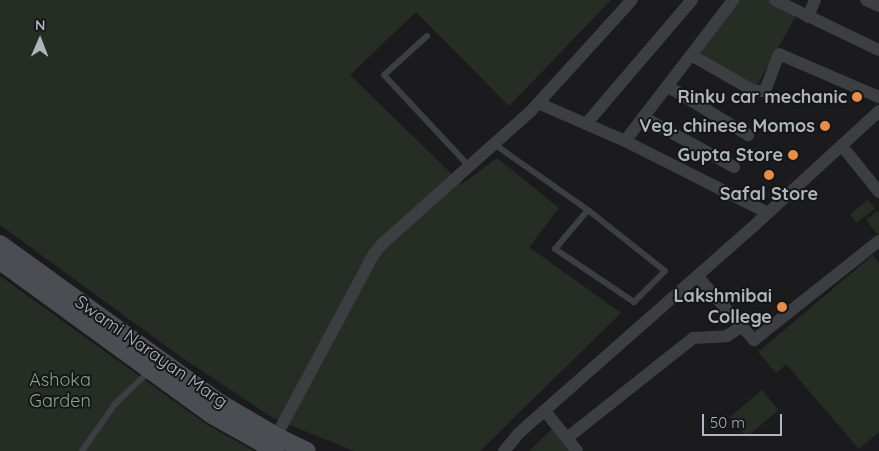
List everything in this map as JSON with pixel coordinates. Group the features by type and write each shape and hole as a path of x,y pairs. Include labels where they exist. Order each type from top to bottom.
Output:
{"main road":[{"name":"Swami Narayan Marg","path":"0,244 220,403 274,445"},
{"name":"Swami Narayan Marg","path":"0,261 212,415 274,445 307,451"}],"street":[{"path":"274,445 374,254 388,238 538,102 632,0"},
{"path":"586,124 692,0"},
{"path":"624,141 732,0"},
{"path":"775,0 879,50"},
{"path":"808,17 815,0"},
{"path":"866,0 879,6"},
{"path":"691,55 754,91 764,91 779,54 879,96"},
{"path":"667,86 748,135"},
{"path":"538,102 624,141 768,213"},
{"path":"504,451 519,433 768,213 879,111"},
{"path":"643,117 734,167"},
{"path":"842,146 879,192"},
{"path":"697,276 754,340 879,241"},
{"path":"567,438 693,338 727,336 742,326"},
{"path":"546,411 577,451"}],"lane":[{"path":"426,36 384,75 469,166"},
{"path":"493,144 588,210 665,271 634,302 555,249 588,210"},
{"path":"82,451 115,404 150,370"}],"green space":[{"path":"0,0 611,0 509,106 416,12 350,75 462,184 497,158 559,208 529,247 621,313 480,451 354,451 273,418 181,357 0,225"},
{"path":"739,0 772,0 798,12 754,91 693,51"},
{"path":"868,200 875,209 857,223 850,214"},
{"path":"877,211 879,213 879,236 866,220"},
{"path":"873,255 879,263 879,432 859,449 786,364 776,373 758,352"},
{"name":"Ashoka Garden","path":"0,276 206,424 254,451 0,451"},
{"path":"762,390 779,410 747,437 730,417"},
{"path":"552,429 570,451 529,451"}],"place":[{"name":"Rinku car mechanic","path":"857,97"},
{"name":"Veg. chinese Momos","path":"825,126"},
{"name":"Gupta Store","path":"793,155"},
{"name":"Safal Store","path":"769,175"},
{"name":"Lakshmibai College","path":"782,307"}]}
